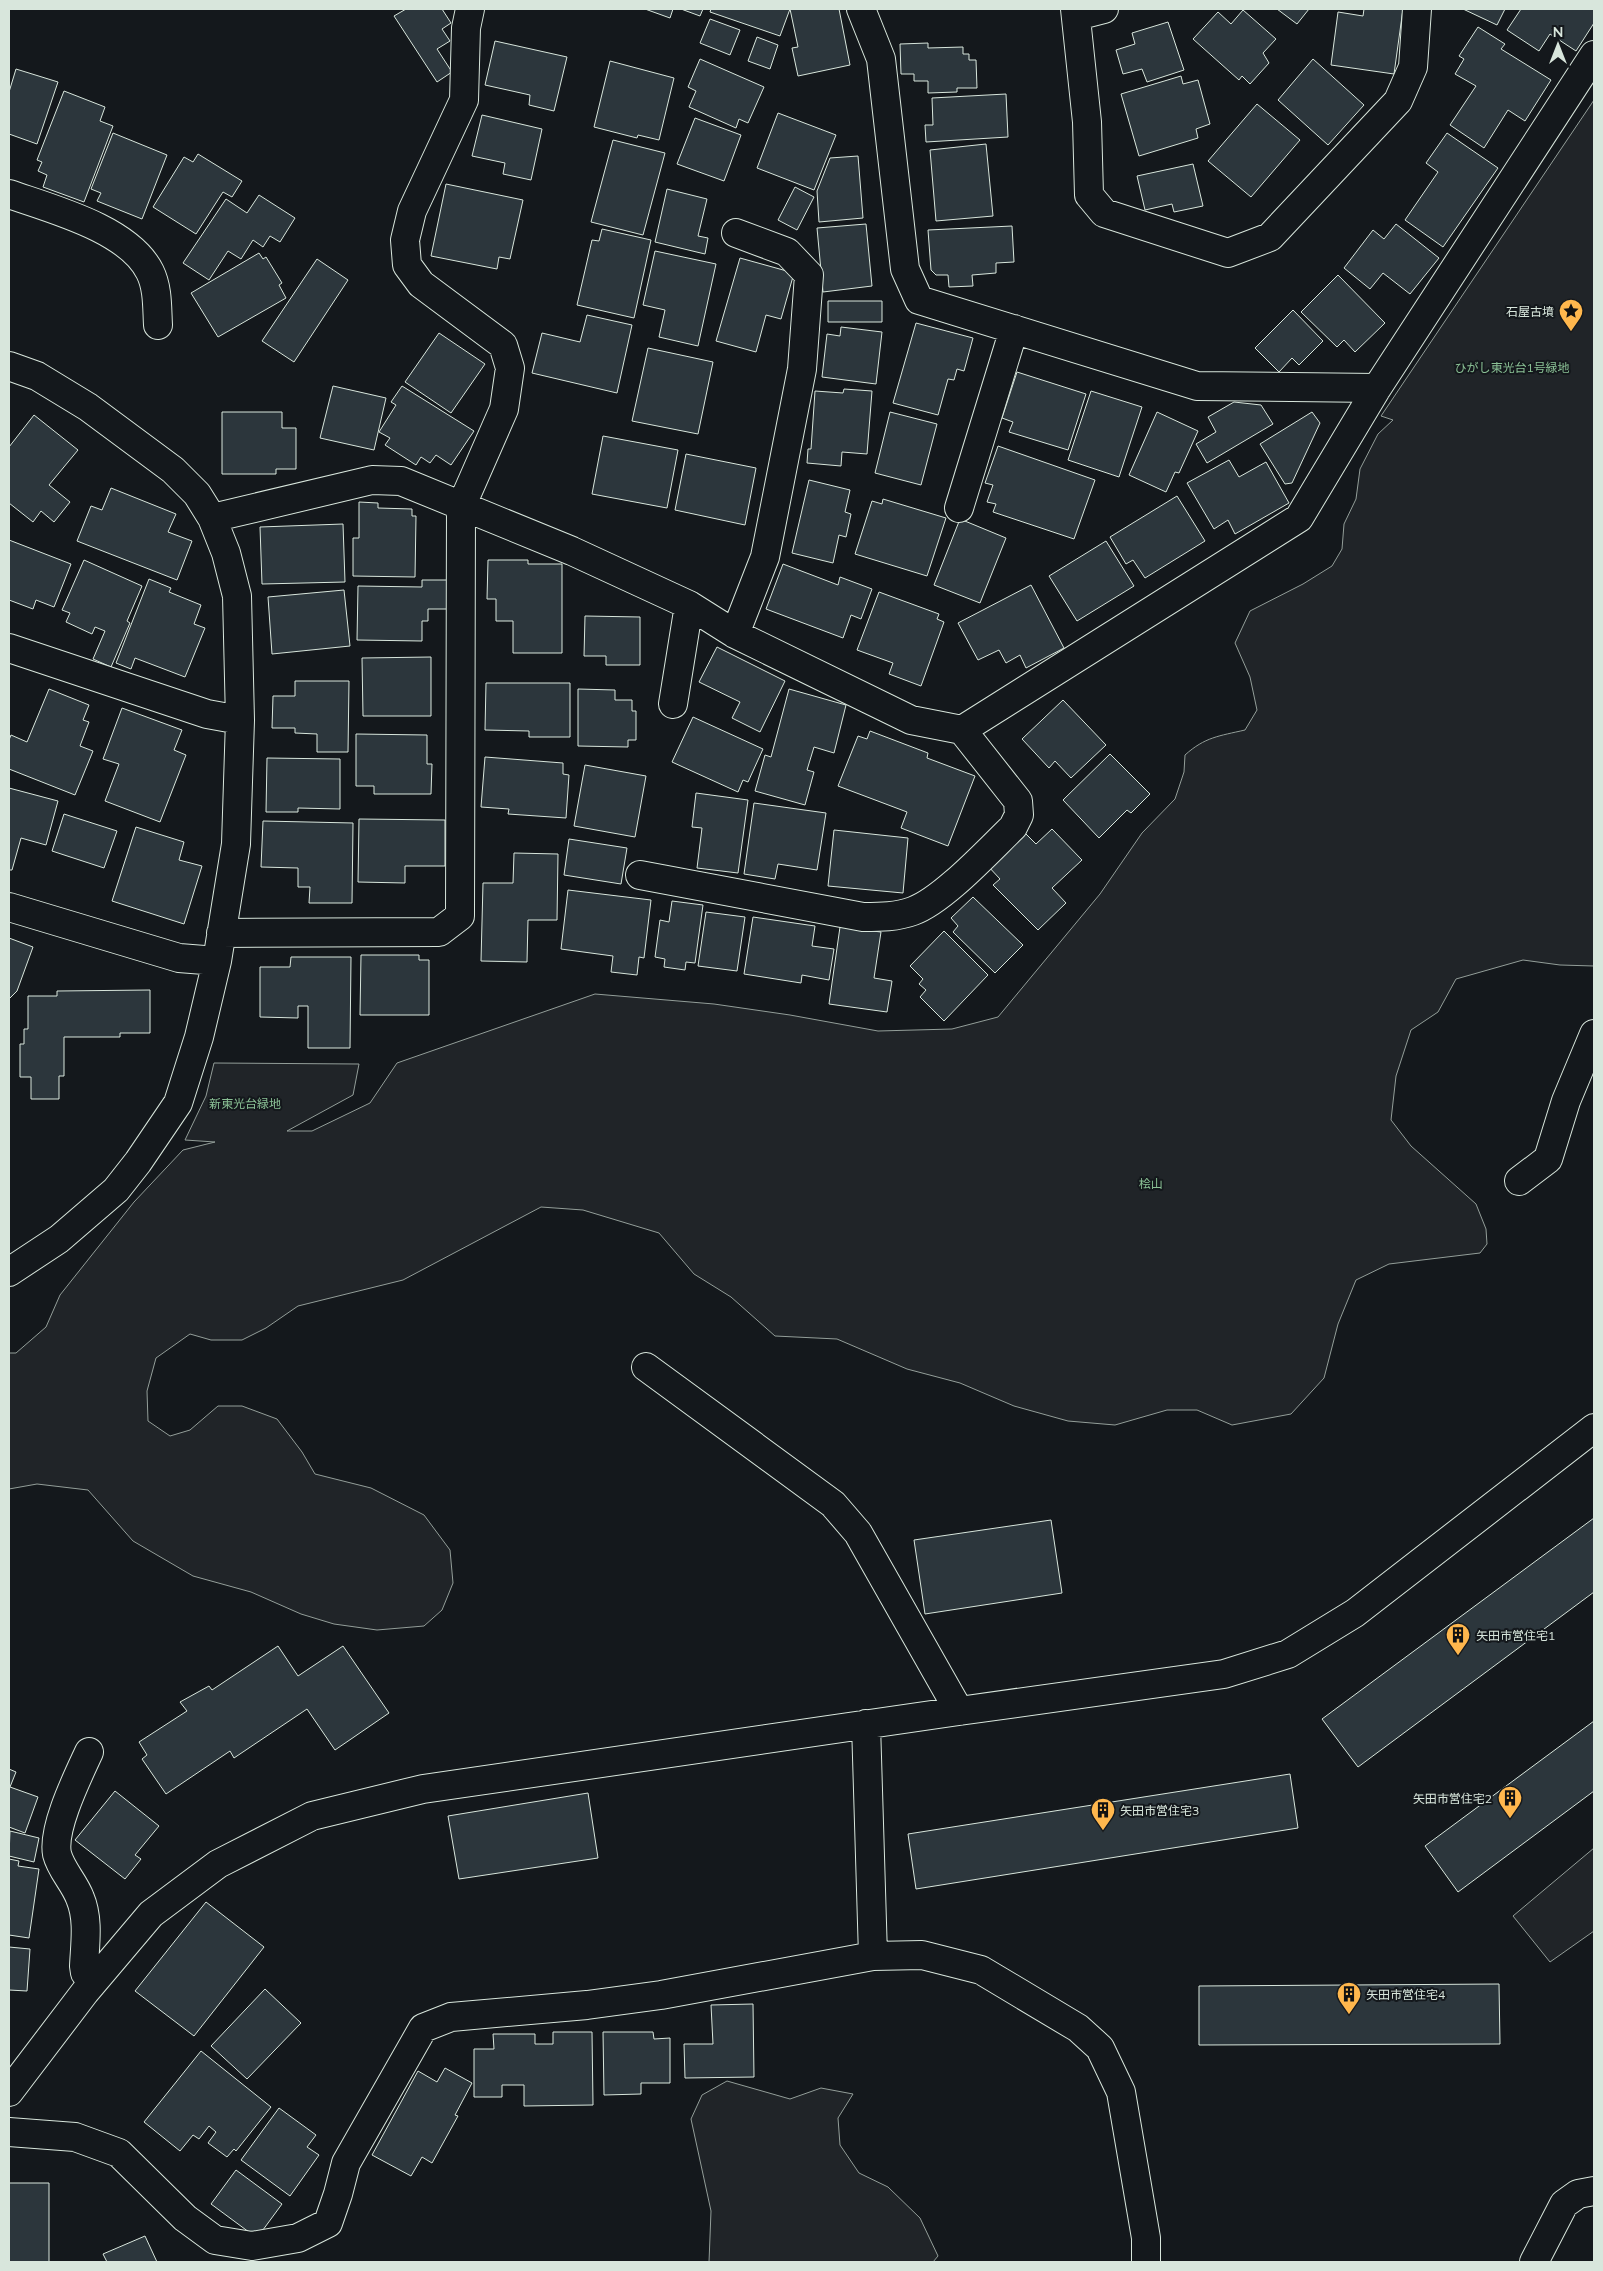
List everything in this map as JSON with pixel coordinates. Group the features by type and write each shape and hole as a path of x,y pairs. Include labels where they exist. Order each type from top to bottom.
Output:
{"street":[{"path":"221,933 439,932 460,916 461,507 504,409 510,368 503,346 421,284 407,265 405,240 412,211 464,100 466,28 470,9"},
{"path":"861,9 880,59 905,269 919,300 1197,386 1377,388"},
{"path":"1104,9 1076,12 1087,122 1089,195 1104,213 1228,253 1270,237 1398,101 1413,68 1417,9"},
{"path":"962,730 1299,518 1377,388 1594,55"},
{"path":"9,194 84,220 128,246 151,273 156,290 158,325"},
{"path":"735,634 765,557 802,369 809,276 787,252 736,233"},
{"path":"959,508 1014,329"},
{"path":"9,366 37,376 88,407 173,470 197,494 212,518 226,554 237,596 240,720 236,844 217,961 199,1037 178,1103 138,1162 116,1190 59,1239 9,1272"},
{"path":"212,518 372,480 401,481 572,552 689,605 735,634 911,720 962,730 1018,801 1019,815 1013,827 934,900 913,911 888,917 864,917 640,875"},
{"path":"673,704 689,605"},
{"path":"9,648 208,714 240,720"},
{"path":"9,907 179,958 217,961"},
{"path":"1520,1182 1548,1159 1566,1101 1594,1034"},
{"path":"646,1367 833,1504 858,1533 959,1710"},
{"path":"9,2092 94,1982 151,1914 218,1864 312,1816 423,1789 959,1710 1224,1674 1288,1654 1355,1613 1594,1428"},
{"path":"866,1724 873,1956"},
{"path":"89,1752 62,1818 57,1837 57,1852 60,1865 77,1891 85,1910 84,1966 85,1973 94,1982"},
{"path":"9,2132 75,2137 119,2153 185,2218 215,2240 252,2246 298,2238 328,2223 346,2163 423,2028 451,2017 587,2005 661,1995 873,1956 922,1955 981,1970 1078,2028 1100,2048 1121,2092 1146,2238 1146,2262"},
{"path":"1534,2262 1564,2204 1578,2194 1594,2191"}],"green space":[{"name":"桧山","path":"1594,100 1594,966 1560,965 1523,960 1456,979 1438,1012 1411,1030 1396,1076 1391,1120 1411,1146 1476,1204 1486,1229 1487,1244 1480,1253 1389,1264 1356,1280 1338,1324 1324,1378 1291,1414 1232,1425 1197,1410 1167,1410 1115,1425 1068,1421 1014,1406 960,1383 907,1369 837,1339 775,1336 731,1297 694,1274 659,1233 583,1210 541,1207 403,1280 298,1306 266,1328 242,1340 211,1340 190,1334 156,1358 147,1391 148,1421 170,1436 190,1430 218,1406 242,1406 277,1419 302,1452 315,1474 371,1488 424,1515 450,1550 453,1583 442,1610 424,1626 377,1630 334,1624 301,1614 251,1592 193,1576 133,1541 88,1490 37,1484 9,1489 9,1353 16,1353 46,1327 60,1295 134,1202 183,1150 215,1142 185,1140 206,1096 214,1063 359,1064 353,1095 287,1131 312,1131 370,1103 397,1063 595,994 714,1004 878,1031 952,1029 998,1017 1100,894 1142,833 1175,799 1184,772 1185,755 1206,741 1245,730 1257,710 1250,677 1235,643 1250,611 1303,584 1332,566 1342,549 1344,524 1356,499 1360,469 1378,434 1393,420 1381,416"},
{"path":"1594,1848 1594,1931 1550,1962 1513,1916"},
{"path":"727,2081 790,2099 821,2088 853,2094 838,2118 840,2145 859,2173 888,2187 920,2218 938,2256 933,2262 709,2262 711,2211 691,2119 702,2095"}],"building":[{"path":"406,9 442,9 451,23 442,29 450,41 437,49 452,72 437,82 394,16"},
{"path":"645,9 673,9 670,18"},
{"path":"681,9 703,9 700,16"},
{"path":"711,9 790,9 780,36 710,12"},
{"path":"790,9 839,9 850,65 798,76 792,48 798,47"},
{"path":"1277,9 1309,9 1297,24"},
{"path":"1364,9 1403,9 1394,74 1331,65 1338,12 1363,16"},
{"path":"1463,9 1505,9 1497,25"},
{"path":"1521,9 1594,9 1594,23 1576,51 1550,34 1539,51 1507,30"},
{"path":"1243,10 1276,39 1263,53 1269,63 1250,84 1242,76 1239,80 1193,39 1218,12 1231,24"},
{"path":"710,19 740,30 730,55 700,43"},
{"path":"1168,22 1184,70 1147,82 1142,69 1123,74 1116,50 1135,44 1132,33"},
{"path":"1478,27 1505,44 1501,49 1551,80 1525,121 1508,110 1484,148 1450,125 1476,86 1455,74 1464,59 1459,56"},
{"path":"757,37 778,45 770,69 748,61"},
{"path":"495,41 567,57 554,111 529,105 530,95 485,85"},
{"path":"928,43 928,48 963,47 963,54 969,54 969,60 976,60 977,88 957,88 957,92 928,93 928,81 914,81 914,74 901,74 900,44"},
{"path":"700,59 764,87 748,123 739,119 736,128 689,107 696,91 688,87"},
{"path":"1313,59 1364,105 1328,145 1278,100"},
{"path":"610,61 674,78 659,140 638,135 637,138 594,127"},
{"path":"16,69 58,82 37,144 9,134 9,92"},
{"path":"1181,76 1183,84 1198,80 1210,124 1196,129 1198,138 1139,156 1121,94"},
{"path":"64,91 105,107 100,121 113,126 84,202 43,187 47,175 38,171 42,162 37,160"},
{"path":"1006,94 1008,137 926,142 925,125 933,125 932,98"},
{"path":"1257,104 1300,140 1251,197 1208,161"},
{"path":"778,113 836,135 814,190 757,168"},
{"path":"482,115 542,129 531,180 503,174 505,163 472,156"},
{"path":"695,118 741,135 724,181 677,164"},
{"path":"113,133 167,155 142,219 97,201 101,193 91,189"},
{"path":"1447,133 1498,168 1443,247 1405,220 1438,172 1426,163"},
{"path":"613,140 665,153 643,235 591,222"},
{"path":"986,144 993,216 936,221 930,150"},
{"path":"198,154 242,181 232,197 223,192 196,234 153,207 184,157 193,162"},
{"path":"858,156 863,218 819,222 817,191 830,158"},
{"path":"1193,164 1203,206 1174,212 1172,204 1145,210 1137,176"},
{"path":"446,184 523,200 510,259 499,257 497,269 431,256"},
{"path":"795,187 814,197 797,230 778,220"},
{"path":"667,189 707,199 698,236 708,238 705,254 655,242"},
{"path":"259,195 295,218 280,242 270,236 263,247 253,240 241,259 228,251 209,280 183,263 226,199 247,213"},
{"path":"866,224 872,286 823,292 817,228"},
{"path":"1396,224 1439,258 1410,294 1383,273 1370,289 1344,268 1373,230 1384,239"},
{"path":"1012,226 1014,262 996,263 996,273 972,275 973,286 949,287 948,275 936,275 931,270 928,230"},
{"path":"602,229 651,240 634,318 577,305 592,240 599,241"},
{"path":"655,251 716,264 698,346 659,337 665,310 643,305"},
{"path":"259,253 263,259 266,257 282,283 279,285 286,298 218,337 191,293"},
{"path":"740,258 794,273 781,319 766,315 756,352 716,341"},
{"path":"317,259 348,280 294,362 262,341"},
{"path":"1338,275 1385,323 1355,352 1344,340 1337,347 1301,312"},
{"path":"828,301 882,301 882,322 828,322"},
{"path":"1293,310 1323,341 1299,365 1292,358 1279,372 1255,348"},
{"path":"587,315 632,325 617,393 532,373 542,333 580,342"},
{"path":"916,323 973,338 964,371 957,369 954,380 948,379 938,415 893,403"},
{"path":"841,327 882,332 876,384 822,377 827,334 840,336"},
{"path":"439,333 485,364 451,413 405,382"},
{"path":"648,348 713,362 698,434 632,421"},
{"path":"1017,372 1086,394 1068,450 1009,432 1013,422 1002,418"},
{"path":"333,386 386,398 374,450 320,438"},
{"path":"402,386 474,431 451,465 436,455 430,463 421,457 416,465 385,445 390,438 379,432 396,405 391,402"},
{"path":"844,389 872,391 867,454 842,452 841,466 807,463 808,449 811,449 815,391 843,393"},
{"path":"1091,391 1142,407 1119,477 1068,460"},
{"path":"1234,402 1261,405 1273,424 1207,463 1196,444 1216,432 1208,417"},
{"path":"222,412 282,412 282,428 296,428 296,469 276,469 276,474 222,474"},
{"path":"890,412 937,424 921,485 875,473"},
{"path":"1157,412 1198,431 1179,473 1175,472 1166,492 1129,475"},
{"path":"1312,412 1320,423 1292,483 1285,484 1260,444"},
{"path":"34,415 78,450 49,485 70,502 54,522 41,511 33,522 9,503 9,447"},
{"path":"603,436 678,450 667,508 592,494"},
{"path":"998,446 1095,480 1074,539 993,512 996,504 987,502 993,485 985,483"},
{"path":"686,454 756,468 745,525 675,510"},
{"path":"1229,460 1239,477 1266,462 1289,503 1235,534 1228,520 1214,529 1187,483"},
{"path":"809,480 850,490 845,512 851,514 846,537 839,535 833,563 792,553"},
{"path":"111,488 176,514 168,532 192,541 177,580 77,541 91,506 102,510"},
{"path":"1177,496 1205,541 1145,578 1133,560 1126,564 1110,537"},
{"path":"883,499 946,518 927,576 855,554 872,501 882,504"},
{"path":"359,502 378,503 378,508 412,509 412,516 416,516 415,577 353,576 353,538 359,538"},
{"path":"960,519 1006,538 980,603 934,585"},
{"path":"343,524 345,582 262,584 260,527"},
{"path":"9,540 71,564 54,607 36,600 33,609 9,600"},
{"path":"1106,541 1134,586 1077,621 1049,576"},
{"path":"84,560 142,586 127,621 130,623 111,667 93,659 105,631 95,627 92,634 66,622 70,613 62,610"},
{"path":"488,560 528,560 528,564 562,564 562,653 513,653 513,621 496,621 496,599 487,599"},
{"path":"783,564 838,585 840,577 872,589 861,619 851,615 843,638 766,609"},
{"path":"149,579 171,588 169,592 201,605 194,624 205,628 185,677 135,658 131,669 116,663"},
{"path":"422,580 447,580 447,609 428,609 428,621 422,621 422,641 357,640 358,586 422,587"},
{"path":"1031,585 1064,648 1026,668 1020,655 1006,663 999,650 978,660 958,623"},
{"path":"344,590 350,646 272,654 268,597"},
{"path":"879,592 939,614 937,619 944,622 921,686 889,674 893,663 857,650"},
{"path":"585,616 640,617 640,665 606,665 606,656 584,656"},
{"path":"717,647 785,681 760,732 732,718 740,702 699,682"},
{"path":"431,657 431,716 363,716 362,658"},
{"path":"295,681 349,681 348,752 317,752 317,734 295,733 295,728 272,728 273,696 295,696"},
{"path":"486,683 570,683 570,737 529,737 529,731 485,730"},
{"path":"49,689 89,705 83,720 89,722 80,746 93,751 75,795 9,769 9,740 11,735 27,742"},
{"path":"578,689 615,690 615,700 632,700 632,711 636,711 636,740 628,740 628,747 578,746"},
{"path":"789,689 846,705 834,753 814,747 807,770 814,772 805,805 755,791 765,755 771,757"},
{"path":"1063,700 1106,745 1071,778 1055,761 1049,768 1022,739"},
{"path":"122,708 182,730 174,750 186,755 160,822 105,801 119,764 103,759"},
{"path":"693,717 763,749 748,782 743,780 738,792 672,762"},
{"path":"870,731 928,753 927,758 975,776 948,846 901,828 907,812 838,786 858,736 867,739"},
{"path":"356,734 427,735 427,764 432,764 431,794 374,794 374,786 356,786"},
{"path":"1110,754 1150,794 1131,813 1127,810 1099,838 1063,800"},
{"path":"485,757 563,763 563,774 569,775 566,818 508,814 509,809 481,807"},
{"path":"267,758 340,759 340,809 298,808 298,812 266,812"},
{"path":"585,765 646,776 635,837 574,826"},
{"path":"9,788 58,801 46,845 21,838 12,870 9,870"},
{"path":"696,793 748,800 738,873 697,868 702,828 692,827"},
{"path":"754,803 826,813 817,870 778,864 775,879 744,874"},
{"path":"64,814 117,831 104,868 52,851"},
{"path":"359,819 445,820 445,866 405,866 405,883 358,882"},
{"path":"263,821 353,823 352,903 309,903 310,887 298,887 298,868 261,867"},
{"path":"136,827 184,842 179,860 202,866 184,924 112,901"},
{"path":"1052,829 1082,860 1052,888 1066,903 1038,930 993,885 1000,879 987,865 1023,831 1036,844"},
{"path":"834,830 908,838 903,893 828,886"},
{"path":"569,839 627,848 621,884 564,875"},
{"path":"514,853 558,854 557,920 528,920 527,962 481,961 483,883 513,883"},
{"path":"568,890 651,900 644,958 639,957 637,975 611,972 613,956 561,949"},
{"path":"973,897 1023,945 995,973 953,932 958,926 951,918"},
{"path":"672,901 703,905 695,963 686,962 685,970 664,967 665,959 655,957 660,920 669,922"},
{"path":"706,912 745,917 737,971 698,966"},
{"path":"753,917 815,926 812,946 834,949 829,980 802,975 801,983 744,974"},
{"path":"840,927 881,932 874,978 892,981 887,1012 829,1004"},
{"path":"944,931 988,975 944,1021 920,997 926,990 919,984 923,979 910,966"},
{"path":"9,938 33,947 17,991 9,999"},
{"path":"361,955 419,955 419,960 429,960 429,1015 360,1015"},
{"path":"291,957 351,957 350,1048 308,1048 308,1006 298,1006 298,1018 260,1017 260,967 290,967"},
{"path":"150,990 150,1033 120,1033 120,1037 64,1037 64,1076 59,1076 59,1099 31,1099 31,1077 20,1077 20,1044 24,1044 24,1029 28,1029 28,996 57,996 57,991"},
{"name":"矢田市営住宅1","path":"1594,1518 1594,1592 1358,1767 1322,1719"},
{"path":"1051,1520 1062,1593 925,1614 914,1540"},
{"path":"278,1646 298,1676 343,1646 389,1713 335,1750 307,1709 234,1758 230,1751 166,1794 142,1759 147,1755 139,1742 187,1711 180,1702 209,1686 212,1690"},
{"name":"矢田市営住宅2","path":"1594,1721 1594,1791 1458,1892 1425,1846"},
{"path":"9,1769 16,1772 10,1787 38,1797 25,1833 9,1827"},
{"name":"矢田市営住宅3","path":"1290,1774 1298,1828 916,1889 908,1834"},
{"path":"115,1791 159,1826 135,1855 141,1859 125,1879 75,1840"},
{"path":"588,1793 598,1858 459,1879 448,1816"},
{"path":"10,1831 39,1838 34,1862 9,1856"},
{"path":"9,1859 19,1861 18,1866 39,1869 29,1938 9,1935"},
{"path":"206,1902 264,1947 194,2036 135,1991"},
{"path":"9,1947 30,1949 27,1991 9,1990"},
{"name":"矢田市営住宅4","path":"1499,1984 1500,2044 1199,2045 1199,1986"},
{"path":"265,1989 301,2023 247,2079 211,2046"},
{"path":"753,2004 754,2077 685,2078 684,2044 713,2044 711,2005"},
{"path":"553,2032 592,2032 593,2105 524,2106 524,2085 502,2085 502,2097 474,2097 474,2049 494,2049 493,2034 535,2034 535,2044 553,2044"},
{"path":"603,2032 653,2032 654,2039 670,2038 670,2083 641,2083 641,2094 604,2095"},
{"path":"201,2051 271,2107 236,2151 234,2149 227,2157 208,2143 216,2132 209,2126 199,2139 193,2135 180,2151 144,2122"},
{"path":"445,2068 472,2083 455,2115 458,2116 432,2163 422,2157 411,2176 372,2155 418,2071 437,2082"},
{"path":"279,2108 316,2135 307,2147 319,2155 290,2196 241,2160"},
{"path":"236,2170 282,2204 257,2238 211,2204"},
{"path":"9,2183 49,2183 49,2262 9,2262"},
{"path":"145,2236 157,2262 107,2262 103,2254"}],"place":[{"name":"石屋古墳","path":"1571,332"},
{"name":"矢田市営住宅1","path":"1458,1656"},
{"name":"矢田市営住宅2","path":"1510,1819"},
{"name":"矢田市営住宅3","path":"1103,1831"},
{"name":"矢田市営住宅4","path":"1349,2015"}],"park label":[{"name":"ひがし東光台1号緑地","path":"1512,367"},
{"name":"新東光台緑地","path":"245,1103"}]}
